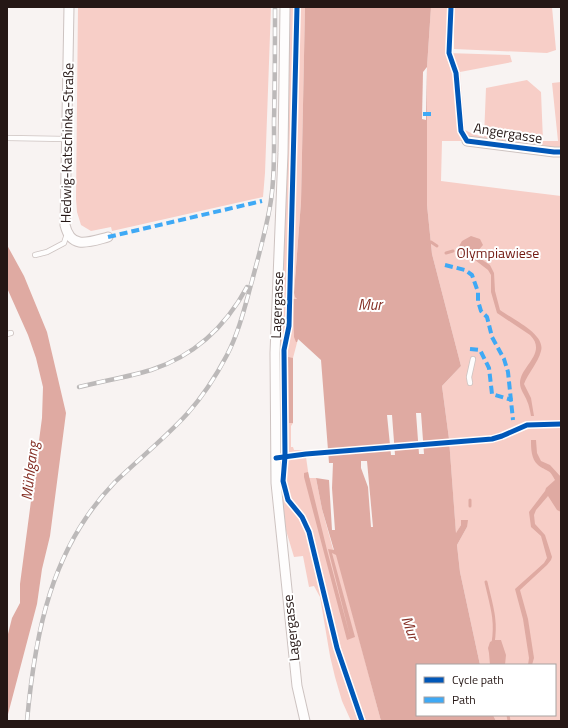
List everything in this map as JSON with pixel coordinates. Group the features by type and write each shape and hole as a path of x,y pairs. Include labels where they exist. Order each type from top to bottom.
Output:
{"street":[{"name":"Hedwig-Katschinka-Straße","path":"69,7 65,225 67,234 75,241 84,243 108,237"},
{"name":"Lagergasse","path":"285,7 283,153 275,353 276,483 297,686 305,721"},
{"name":"Angergasse","path":"467,141 561,152"}],"lane":[{"path":"7,138 67,139"},
{"path":"35,255 47,252 64,243 67,234"},
{"path":"470,384 469,377 473,359"}],"green space":[{"path":"78,7 271,7 263,197 112,231 111,227 91,231 81,225 77,212 76,199"},
{"path":"290,7 305,7 301,202 294,293 297,299 298,339 293,358 293,423 291,426 291,447 293,447 294,450 305,450 309,478 316,478 322,509 333,549 336,552 381,721 351,721 342,701 335,677 320,597 314,586 309,587 303,556 294,557 285,527 280,456 281,328"},
{"name":"Olympiawiese","path":"431,7 447,7 447,53 510,55 512,62 460,72 465,130 484,137 486,88 527,80 541,92 543,141 558,141 552,83 561,82 561,152 467,141 442,141 441,181 561,196 561,721 496,721 494,716 556,716 556,664 480,664 460,572 457,545 467,527 461,525 456,534 449,439 442,386 461,366 432,254 427,205 427,67"},
{"path":"454,7 552,7 556,50 547,53 454,49"}],"water":[{"name":"Mur","path":"305,7 431,7 427,67 427,205 432,254 461,366 442,386 449,439 456,533 461,525 461,520 468,520 467,527 457,545 460,572 480,664 416,664 416,716 494,716 496,721 381,721 336,555 332,553 355,637 347,640 304,477 304,473 308,472 350,636 328,549 334,550 322,509 316,478 329,480 332,530 335,530 332,488 333,463 329,463 321,360 298,339 296,342 294,337 293,299 297,299 294,293 301,202","holes":["416,413 421,413 424,454 419,454","387,415 392,415 395,455 391,455","361,461 367,461 373,527 371,527 368,487 361,468"]},
{"path":"471,236 480,239 483,245 477,252 478,257 490,265 494,273 495,291 500,310 520,322 533,333 541,345 540,355 524,384 531,398 534,416 531,416 520,383 524,371 535,354 535,342 530,335 497,313 491,292 491,275 488,270 475,260 473,256 471,259 464,257 460,253 458,248 462,241"},
{"name":"Mühlgang","path":"7,245 24,276 47,332 66,413 50,536 42,569 37,604 7,718 7,638 12,618 20,603 20,584 42,418 43,387 36,358 28,335 7,288"},
{"path":"288,357 293,358 293,423 289,423"},
{"path":"531,440 536,440 537,453 541,461 550,465 561,477 561,512 557,510 548,496 536,510 534,515 535,524 545,535 552,557 547,565 520,590 528,619 534,658 532,664 528,664 529,658 523,619 515,589 544,563 547,558 541,536 531,527 529,512 546,488 555,480 549,472 536,463 531,446"},
{"path":"494,640 501,640 506,655 505,664 490,664 488,648 490,642"}],"pier":[{"path":"427,67 426,120 422,119 423,72"}],"waterway":[{"path":"428,243 431,242 437,246"},
{"path":"446,253 453,251"},
{"path":"470,500 470,506"},
{"path":"486,582 494,619 493,643"},
{"path":"508,716 509,721"}],"railway":[{"path":"27,721 30,688 41,624 61,563 75,535 93,508 115,482 170,432 187,414 209,386 223,363 238,328 263,240 272,190 274,161 275,7"},
{"path":"79,387 151,370 181,357 195,348 219,327 239,301 247,287"}],"marked path":[{"path":"423,114 433,114"},
{"path":"108,237 262,201"},
{"path":"445,265 465,270 472,275 478,292 478,301 481,311 487,317 492,337 504,359 508,372 513,420"},
{"path":"470,349 480,350 489,368 492,394 512,400"}],"cycle path":[{"path":"297,7 289,326 284,350 285,456 283,481 288,500 302,517 309,532 337,648 362,721"},
{"path":"451,7 449,53 456,73 461,131 467,141 561,152"},
{"path":"276,458 306,454 492,439 527,425 561,424"}]}
